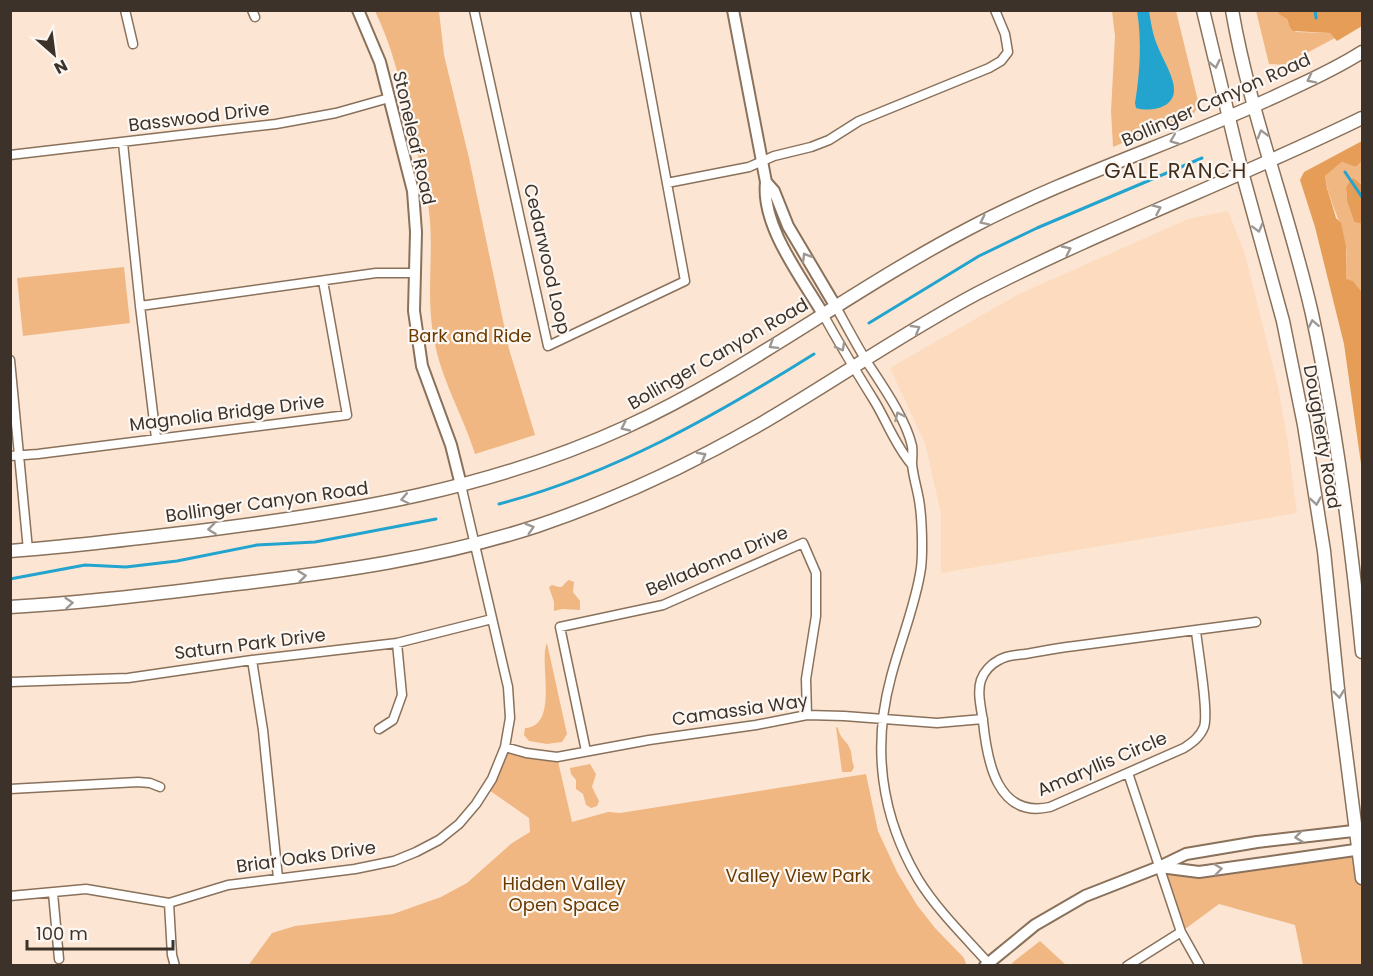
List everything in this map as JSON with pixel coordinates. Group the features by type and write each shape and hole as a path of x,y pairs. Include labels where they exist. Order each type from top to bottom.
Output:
{"main road":[{"name":"Dougherty Road","path":"1203,10 1228,118 1283,321 1304,425 1324,551 1339,699 1360,830 1362,878"},
{"name":"Dougherty Road","path":"1232,10 1254,107 1311,313 1333,426 1352,551 1362,652"},
{"name":"Bollinger Canyon Road","path":"10,551 118,541 299,518 403,500 461,486 575,448 626,427 714,381 967,229 1023,202 1254,107 1362,52"},
{"path":"10,607 122,598 339,571 474,545 586,509 649,482 757,426 958,304 1031,267 1242,172 1270,162 1362,118"}],"street":[{"path":"125,10 134,44"},
{"name":"Stoneleaf Road","path":"358,10 375,47 413,191 416,232 414,311 422,366 451,445 461,486"},
{"name":"Cedarwood Loop","path":"474,10 548,346 686,281 635,10"},
{"path":"733,10 762,161 764,194 774,227 790,260 876,404 899,450 912,465"},
{"path":"667,183 749,167 778,155 811,147 829,140 859,121 989,68 1001,61 1008,52 1008,44 995,10"},
{"name":"Basswood Drive","path":"10,155 276,124 336,113 389,98"},
{"path":"123,143 156,438"},
{"path":"765,182 774,192 788,226 892,403 912,447 912,465 920,508 921,568 890,679 881,752 882,777 893,826 919,880 988,964 1035,925 1085,896 1160,867 1186,854 1257,842 1360,830"},
{"path":"140,306 376,273 414,273"},
{"name":"Magnolia Bridge Drive","path":"10,456 347,415 324,281"},
{"path":"10,360 27,549"},
{"name":"Briar Oaks Drive","path":"10,896 86,890 169,903 228,885 355,869 394,861 439,840 459,824 476,804 492,779 505,747 510,718 508,687 461,486"},
{"name":"Belladonna Drive","path":"586,751 560,627 663,605 803,543 816,573 816,616 806,679 807,715"},
{"name":"Saturn Park Drive","path":"10,682 128,678 252,660 397,643 492,619"},
{"name":"Amaryllis Circle","path":"1196,631 1205,713 1203,730 1195,741 1184,748 1050,807 1038,810 1027,809 1014,803 1004,793 986,748 980,681 986,670 998,660 1052,649 1256,622"},
{"path":"379,729 393,720 402,695 397,643"},
{"path":"252,660 263,730 278,878"},
{"name":"Camassia Way","path":"505,747 557,758 586,751 807,715 937,723 983,719"},
{"path":"1128,773 1181,932 1200,966"},
{"path":"10,789 138,782 160,787"},
{"path":"1160,867 1199,872 1361,850"},
{"path":"53,893 59,959"},
{"path":"169,903 172,955 176,966"},
{"path":"1127,966 1181,932"}],"shaded area":[{"path":"1277,11 1362,11 1362,26 1337,41 1330,33 1293,31 1287,19"},
{"path":"1362,141 1362,161 1356,167 1342,162 1325,176 1346,245 1346,279 1353,281 1362,292 1362,471 1344,344 1315,227 1300,180 1304,172"},
{"path":"1353,178 1362,185 1362,224 1354,222 1347,201 1346,187"},
{"path":"1228,211 1244,251 1278,386 1297,513 941,573 941,514 925,443 890,368 1019,294 1188,219"}],"green space":[{"name":"Bark and Ride","path":"375,11 439,11 444,55 469,158 509,349 535,435 475,454 437,354 430,309 431,236 427,195 395,64"},
{"path":"1112,11 1176,11 1199,105 1194,113 1113,147 1111,111 1115,36"},
{"path":"1256,11 1277,11 1287,19 1290,28 1296,32 1330,33 1335,38 1284,65 1269,64"},
{"path":"1362,161 1362,185 1360,183 1346,187 1347,201 1354,222 1362,224 1362,292 1353,281 1346,280 1345,241 1325,176 1342,162 1356,167"},
{"path":"124,267 130,323 23,336 17,278"},
{"path":"569,580 574,582 573,592 580,601 580,610 554,611 554,602 549,587 552,585 561,587"},
{"path":"547,643 567,734 562,742 547,744 529,741 524,735 525,728 536,724 542,716 545,705"},
{"path":"836,727 850,748 854,766 851,772 842,772"},
{"path":"505,747 557,757 572,822 608,812 620,813 866,774 878,831 897,872 917,905 964,958 966,964 964,966 248,966 272,933 295,926 393,914 441,897 467,883 512,843 530,832 529,818 486,788"},
{"path":"590,764 596,774 592,787 599,801 597,806 591,808 586,805 583,794 576,789 576,780 570,768"},
{"path":"1359,850 1362,878 1362,965 1303,965 1295,925 1219,904 1181,932 1159,867 1199,872"},
{"path":"1040,941 1066,965 1012,965 1012,963"}],"water":[{"path":"1137,11 1149,11 1155,38 1174,86 1173,97 1169,102 1159,108 1147,110 1136,108 1135,103 1140,57"}],"waterway":[{"path":"1315,10 1316,18"},
{"path":"869,323 979,256 1037,228 1202,158"},
{"path":"1345,172 1362,197"},
{"path":"499,504 582,477 623,460 701,421 814,354"},
{"path":"10,579 85,565 126,567 177,561 257,545 315,542 436,519"}],"district":[{"name":"GALE RANCH","path":"1176,171"}],"park label":[{"name":"Valley View Park","path":"798,876"},
{"name":"Hidden Valley Open Space","path":"564,894"}]}
